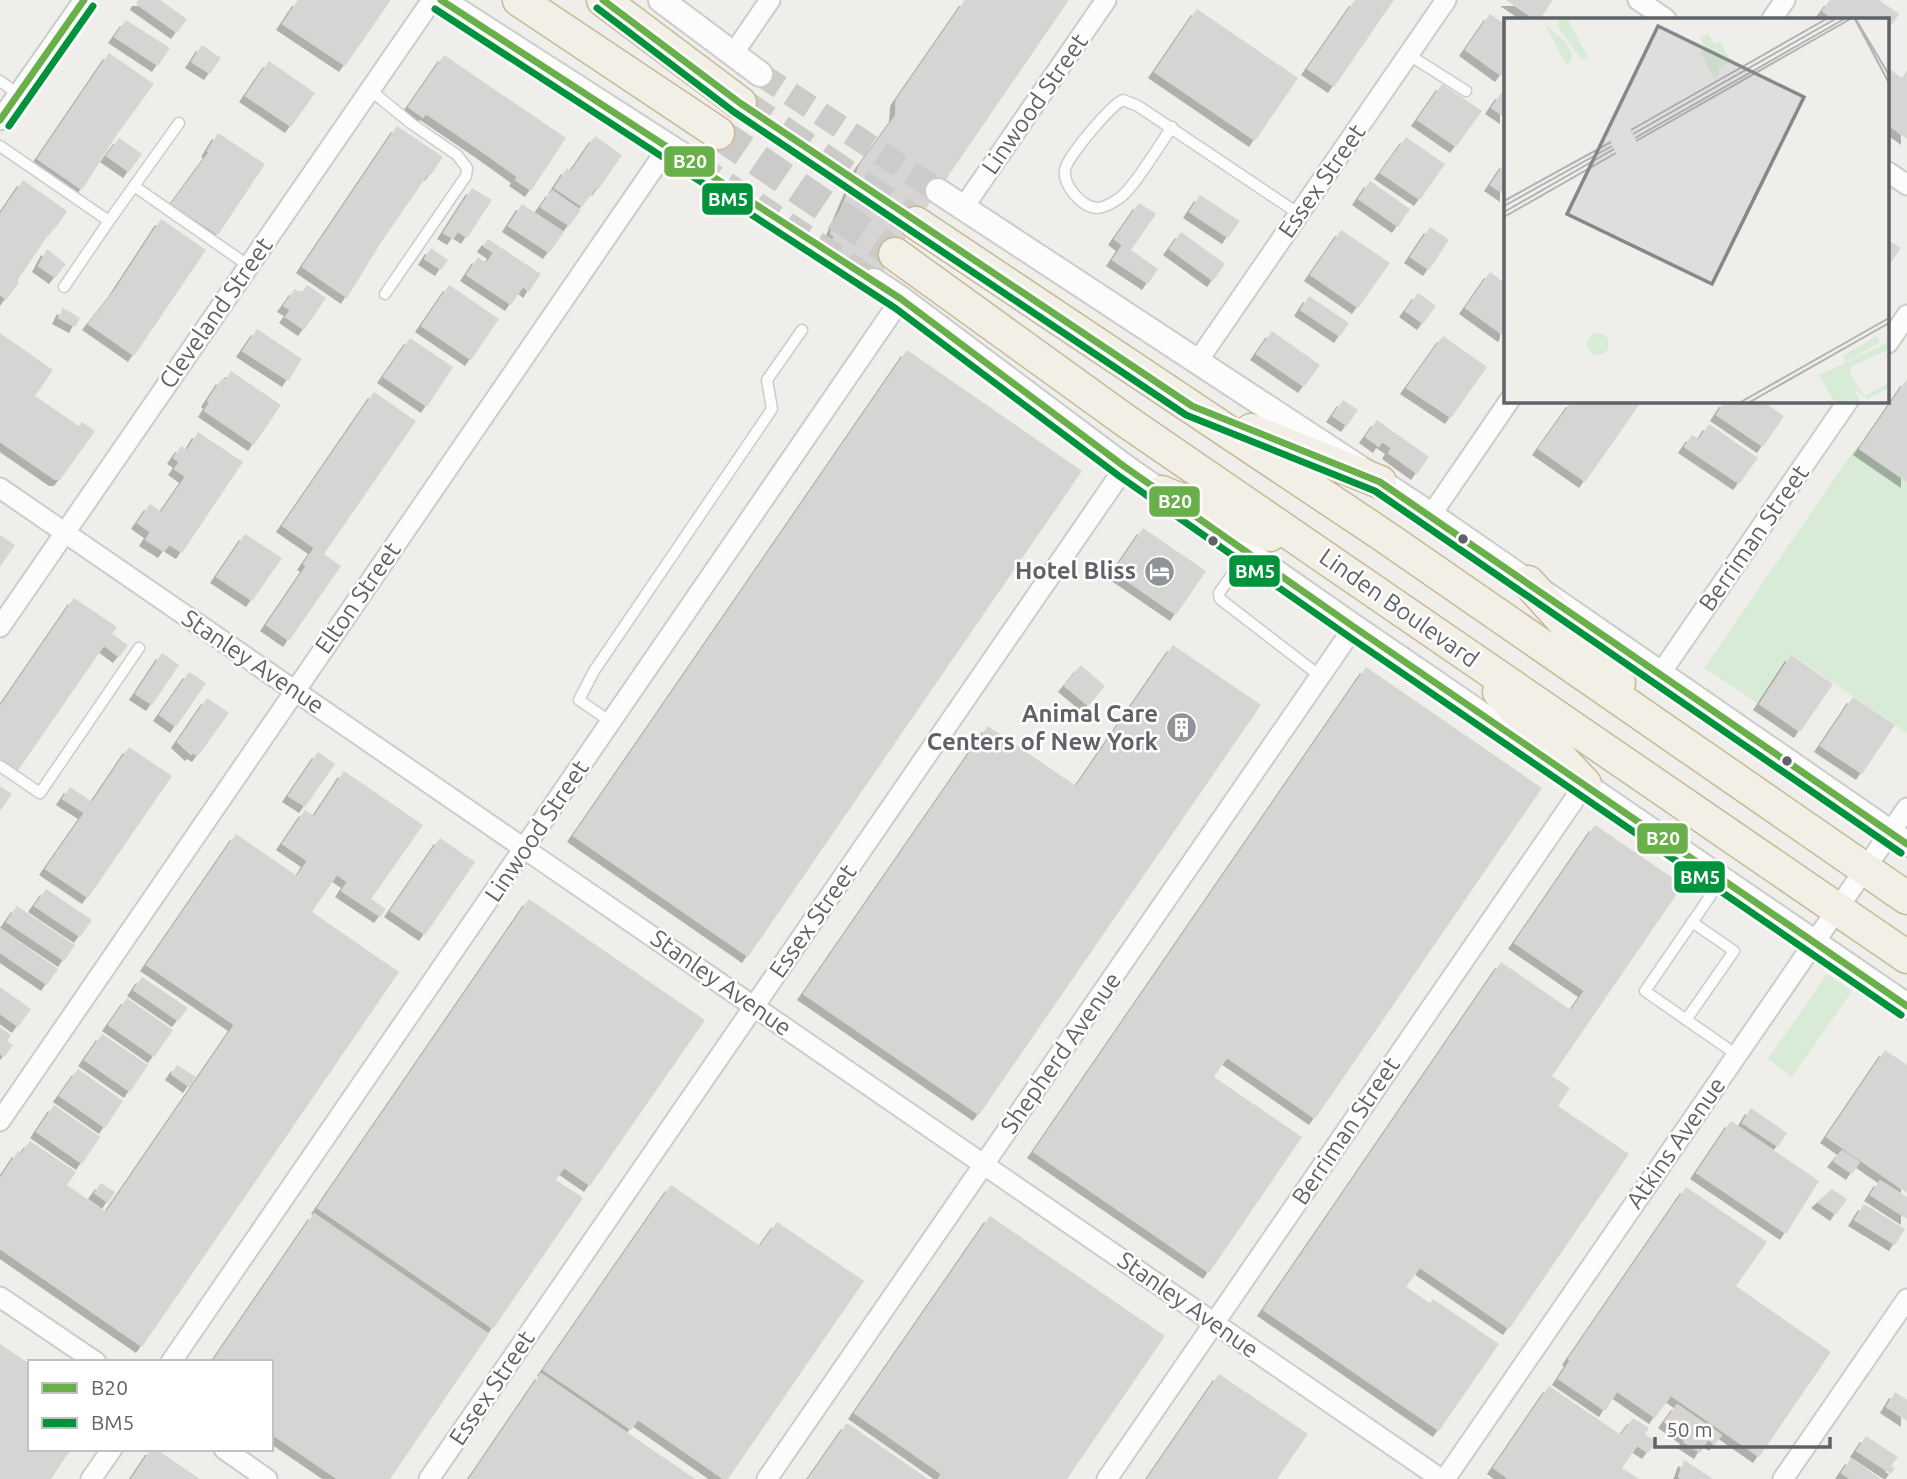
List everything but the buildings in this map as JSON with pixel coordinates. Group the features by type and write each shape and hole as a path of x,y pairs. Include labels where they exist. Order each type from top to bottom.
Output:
{"highway":[{"path":"519,0 718,133"},
{"path":"614,6 740,103"},
{"name":"Linden Boulevard","path":"916,223 1192,406 1907,898"},
{"name":"Linden Boulevard","path":"895,254 1126,421 1907,957"},
{"path":"1192,406 1380,482"},
{"path":"1161,492 1326,557"},
{"path":"1528,582 1655,723"},
{"path":"1458,648 1585,783"}],"street":[{"path":"0,120 84,0"},
{"name":"Cleveland Street","path":"0,627 432,0"},
{"path":"441,0 696,164"},
{"path":"661,0 760,74"},
{"path":"733,54 770,0"},
{"name":"Linwood Street","path":"963,208 1107,0"},
{"name":"Essex Street","path":"1197,362 1447,0"},
{"path":"1638,0 1665,18"},
{"path":"1773,18 1785,0"},
{"name":"Elton Street","path":"0,1121 669,146"},
{"path":"1890,173 1907,185"},
{"path":"938,191 1431,515 1899,838"},
{"name":"Linden Boulevard","path":"874,281 1125,467 1907,1006"},
{"name":"Linwood Street","path":"173,1360 901,299"},
{"path":"1890,340 1907,315"},
{"path":"1431,515 1508,402"},
{"name":"Berriman Street","path":"1660,674 1847,402"},
{"name":"Essex Street","path":"429,1479 1125,467"},
{"name":"Stanley Avenue","path":"0,488 1443,1479"},
{"name":"Shepherd Avenue","path":"768,1479 1354,627"},
{"name":"Berriman Street","path":"1107,1479 1585,783"},
{"name":"Atkins Avenue","path":"1443,1479 1865,868 1899,838 1907,807"},
{"path":"0,1297 93,1360"},
{"path":"1783,1479 1907,1299"},
{"path":"91,1479 111,1451"},
{"path":"227,1451 267,1479"}],"lane":[{"path":"1409,55 1466,92"},
{"path":"0,81 18,94"},
{"path":"370,90 457,155 467,167 466,176 385,294"},
{"path":"1172,127 1124,195 1111,204 1097,208 1090,206 1069,187 1065,178 1066,164 1111,108 1123,100 1172,127 1299,214"},
{"path":"64,287 180,123"},
{"path":"0,146 109,221"},
{"path":"134,186 249,266"},
{"path":"611,722 579,700 594,671 772,409 767,380 802,330"},
{"path":"1248,553 1219,593 1220,599 1320,677"},
{"path":"0,766 40,793 139,648"},
{"path":"1723,879 1645,991 1737,1055"},
{"path":"1686,1020 1734,951 1692,922"}],"green space":[{"path":"1857,446 1907,482 1907,733 1792,655 1759,704 1704,668"},
{"path":"1827,974 1852,991 1792,1077 1768,1059"}],"tunnel":[{"path":"760,74 938,191"},
{"path":"740,103 916,223"},
{"path":"718,133 895,254"},
{"path":"696,164 874,281"}],"transit line":[{"name":"B20","path":"0,120 84,0"},
{"name":"B20","path":"441,0 901,299 1125,467 1907,1006"},
{"name":"B20","path":"603,0 740,103 1192,406 1380,482 1907,844"},
{"name":"BM5","path":"9,126 93,6"},
{"name":"BM5","path":"597,8 734,112 1186,415 1375,491 1901,853"},
{"name":"BM5","path":"435,9 895,308 1119,476 1901,1015"}],"place":[{"name":"Hotel Bliss","path":"1159,571"},
{"name":"Animal Care Centers of New York","path":"1181,728"}]}
